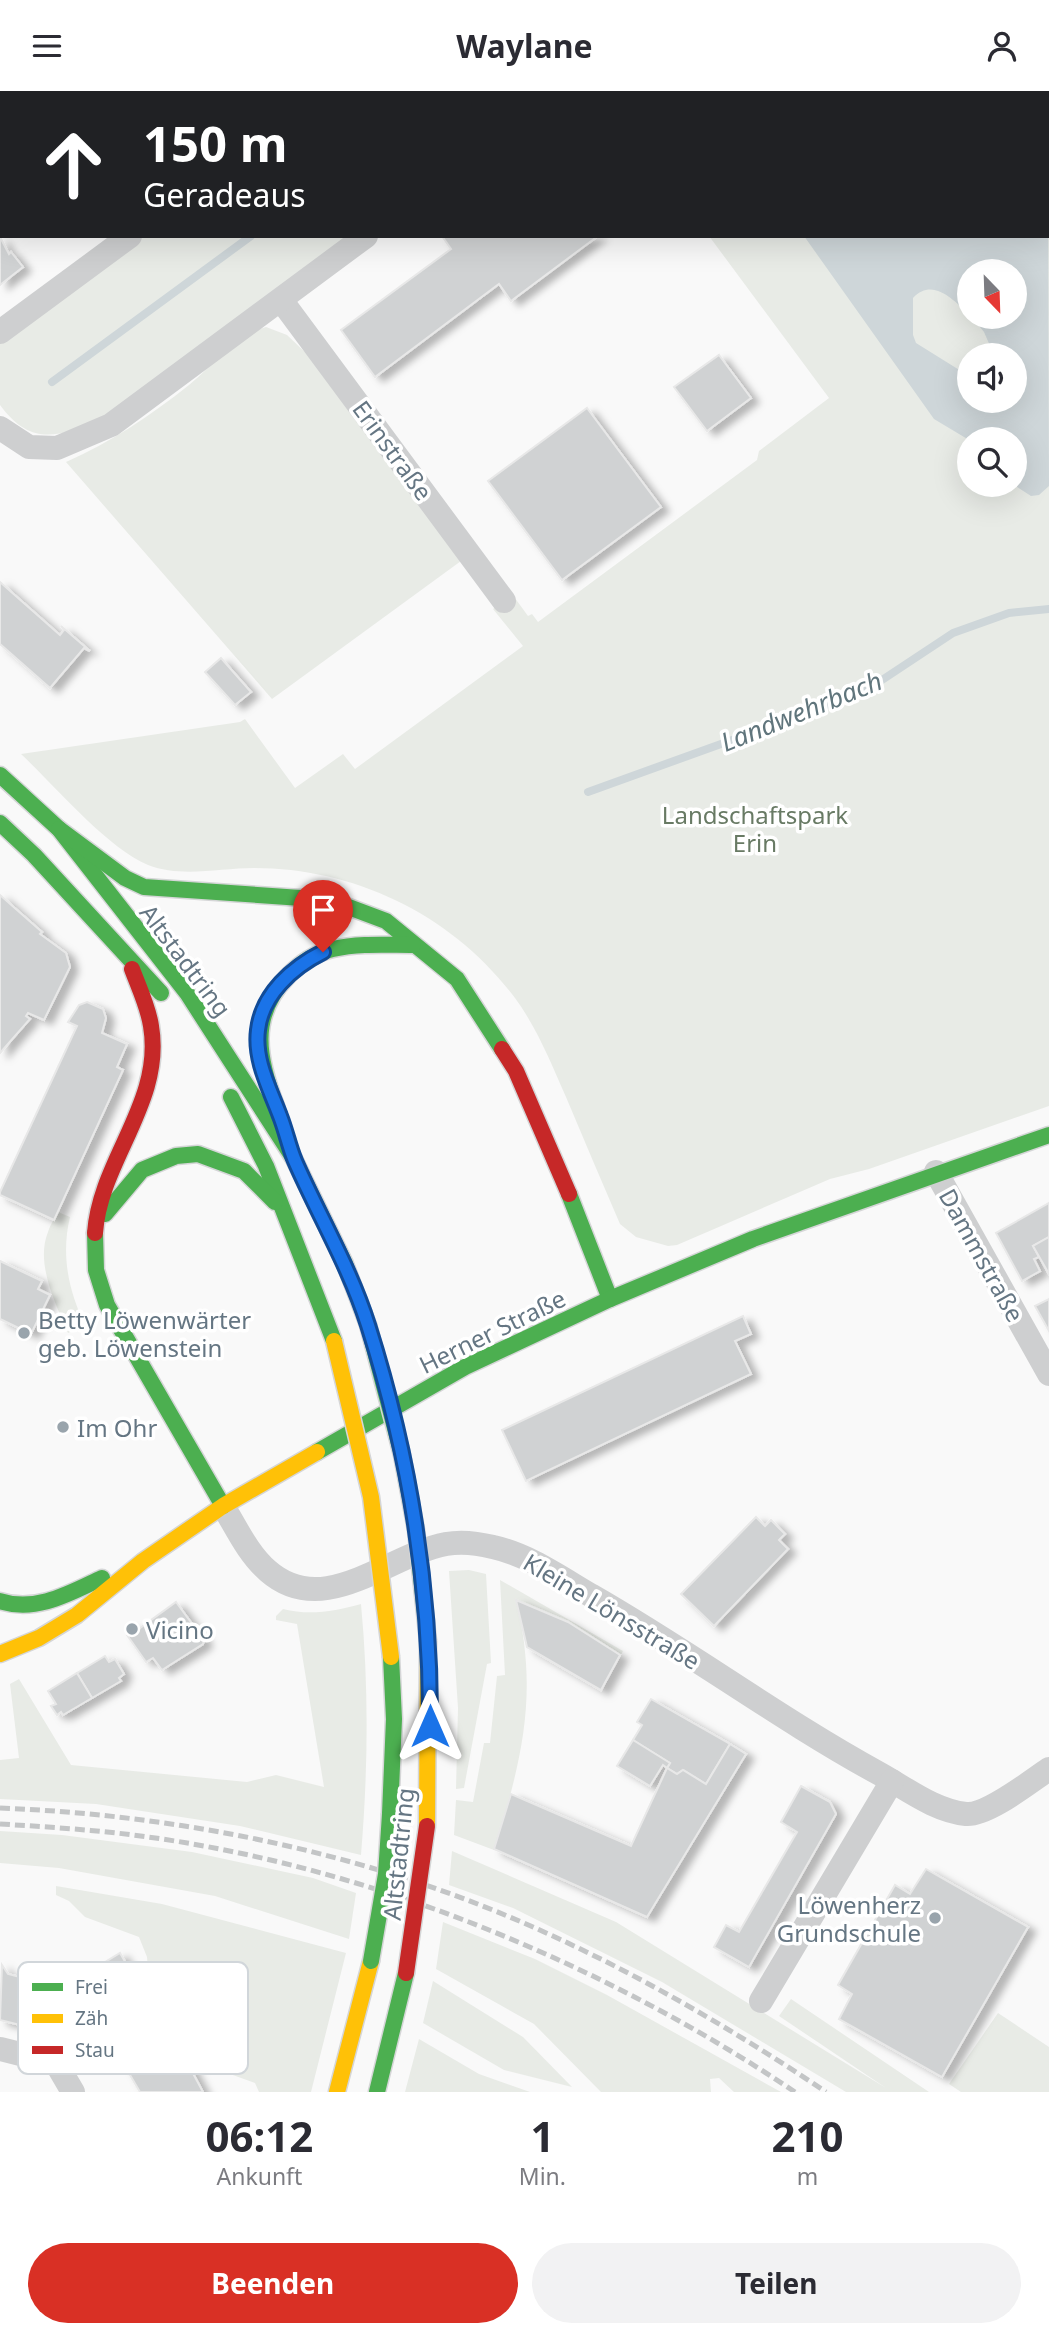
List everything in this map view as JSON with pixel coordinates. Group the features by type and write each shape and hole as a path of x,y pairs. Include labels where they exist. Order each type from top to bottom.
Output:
{"main road":[{"name":"Altstadtring","path":"0,775 59,829 187,993 294,1159 345,1264 368,1325 402,1455 416,1530 428,1641 430,1705 427,1826 406,1973 377,2092"},
{"name":"Altstadtring","path":"0,823 34,855 171,1005"},
{"path":"59,829 125,878 144,887 292,895 330,900 386,921 457,979 516,1072 610,1299"},
{"path":"294,1159 261,1068 258,1029 271,994 299,964 323,952 352,945 413,944"},
{"path":"128,958 148,1010 153,1058 140,1110 102,1192 94,1249 101,1292 223,1506"},
{"name":"Altstadtring","path":"223,1083 266,1165 334,1342 365,1456 387,1591 394,1719 386,1874 371,1961 337,2092"},
{"name":"Herner Straße","path":"0,1654 39,1638 77,1615 143,1561 223,1506 465,1367 610,1299 753,1239 936,1172 1049,1135"},
{"path":"98,1222 142,1170 158,1162 198,1154 244,1171 282,1209"},
{"path":"0,1601 7,1605 49,1602 143,1561"}],"street":[{"path":"0,332 127,238"},
{"path":"0,428 29,447 57,448 82,440 111,425 363,238"},
{"name":"Erinstraße","path":"281,300 504,601"},
{"name":"Dammstraße","path":"936,1172 1049,1374"},
{"name":"Kleine Lönsstraße","path":"223,1506 266,1570 282,1581 313,1589 359,1580 444,1544 468,1542 514,1553 621,1612 846,1755 937,1807 969,1814 1008,1796 1049,1769"},
{"path":"761,2001 892,1781"},
{"path":"0,2049 18,2054"},
{"path":"62,2074 73,2092"}],"green space":[{"path":"140,238 350,238 102,422 72,431 46,435 34,433 12,419 0,405 0,343"},
{"name":"Landschaftspark Erin","path":"710,238 1049,238 1049,1106 869,1169 830,1179 677,1245 668,1246 636,1237 620,1224 555,1071 530,1021 515,998 463,943 400,902 329,877 292,870 254,868 174,871 148,865 115,845 21,754 240,722 245,719 295,788 343,754 355,769 523,646 493,609 512,594 528,616 532,614 538,622 757,460 759,451 829,398"},
{"path":"266,327 287,335 308,355 461,561 272,699 66,462 145,418 189,385 234,344"},
{"path":"58,1212 70,1217 66,1258 70,1285 85,1325 68,1333 45,1270 45,1244"},
{"path":"469,1570 486,1574 491,1663 487,1664 464,1788 456,1789 458,1708 449,1571"},
{"path":"500,1580 623,1651 621,1655 568,1622 516,1600 523,1634 527,1697 519,1756 494,1850 454,1835 456,1800 473,1802 484,1743 490,1743 497,1676 505,1675"},
{"path":"361,1604 367,1729 361,1855 240,1826 96,1804 0,1799 0,1760 19,1758 10,1684 19,1679 71,1765 247,1782 276,1775 324,1787 297,1624 276,1620 276,1616 283,1609 322,1612"},
{"path":"0,1831 62,1835 192,1852 313,1878 356,1893 349,1939 215,1896 59,1868 0,1863"},
{"path":"452,1851 616,1922 886,2088 779,2016 791,1999 929,2092 846,2092 662,1982 513,1908 449,1885"},
{"path":"56,1886 162,1904 346,1953 311,2092 259,2092 255,2083 230,2074 248,2074 248,1962 147,1962 139,1937 85,1917 69,1901 56,1895"},
{"path":"443,1922 535,1959 607,1995 781,2092 734,2092 719,2078 710,2079 711,2092 601,2092 534,2024 436,1969"},
{"path":"433,1981 523,2037 572,2087 504,2070 423,2023"},
{"path":"998,2013 1049,2047 1049,2092 961,2092 949,2084"},
{"path":"419,2039 479,2074 530,2092 405,2092"}],"shaded area":[{"path":"805,238 1048,238 1049,486 1039,495 1027,493 1027,427 957,427 957,433 934,419","holes":["957,259 1027,259 1027,329 982,329 989,343 1027,343 1027,413 957,413 957,369 916,343 913,335 913,298 920,292 935,290 957,303"]}],"building":[{"path":"1,238 9,254 11,252 23,267 0,285"},
{"path":"443,238 595,238 511,301 499,284 375,377 341,330 451,249"},
{"path":"719,355 751,398 707,431 674,387"},
{"path":"587,408 661,507 562,580 488,481"},
{"path":"0,582 60,635 64,630 61,626 90,651 84,648 50,688 0,644"},
{"path":"221,658 251,692 235,705 205,672"},
{"path":"0,895 42,932 40,934 66,953 70,967 44,1020 28,1013 26,1016 30,1019 0,1053"},
{"path":"87,1002 103,1009 106,1018 102,1033 127,1044 117,1067 123,1070 54,1220 0,1195 0,1192 77,1026 68,1022 79,1005"},
{"path":"1049,1203 1049,1237 1033,1246 1039,1257 1034,1259 1040,1271 1022,1281 996,1233"},
{"path":"1049,1237 1049,1274 1033,1246"},
{"path":"0,1261 42,1281 38,1289 50,1295 31,1334 0,1319"},
{"path":"1049,1299 1049,1331 1035,1306"},
{"path":"743,1316 751,1334 735,1341 751,1374 526,1481 502,1430"},
{"path":"756,1517 765,1526 771,1520 785,1534 779,1540 788,1549 714,1626 681,1594"},
{"path":"516,1600 568,1622 620,1655 601,1690 527,1647"},
{"path":"176,1602 204,1640 203,1644 162,1670 153,1658 146,1662 127,1635 127,1630 133,1625 140,1628"},
{"path":"105,1656 109,1662 115,1659 124,1674 119,1678 121,1681 92,1698 77,1673"},
{"path":"77,1673 92,1698 63,1715 61,1712 57,1715 51,1706 56,1704 48,1691"},
{"path":"651,1699 730,1744 706,1784 683,1770 677,1774 667,1768 670,1763 633,1740 642,1725 637,1722"},
{"path":"633,1740 670,1763 667,1768 663,1765 650,1786 617,1766"},
{"path":"730,1744 746,1754 647,1917 494,1849 511,1794 631,1846 667,1768 677,1774 683,1770 706,1784"},
{"path":"801,1786 830,1802 836,1814 749,1967 714,1947 726,1925 739,1932 797,1832 781,1822"},
{"path":"926,1869 1028,1927 942,2077 839,2019 852,1994 838,1985 895,1885 910,1894"},
{"path":"120,1953 125,1962 105,1962"},
{"path":"2,1965 8,1974 18,1977 18,2024 0,2020"},
{"path":"129,2074 193,2074 203,2092 140,2092"}],"waterway":[{"path":"52,382 248,238"},
{"name":"Landwehrbach","path":"588,792 815,710 882,680 953,633 1009,613 1049,609"}],"railway":[{"path":"0,1808 115,1817 229,1834 342,1859 451,1894 549,1934 645,1982 737,2035 826,2092"},
{"path":"0,1824 148,1837 233,1852 318,1872 402,1898 567,1964 646,2003 795,2092"}],"traffic: fast":[{"path":"0,775 59,829 187,993 294,1159 345,1264 368,1325"},
{"path":"0,823 34,855 161,993"},
{"path":"59,829 125,878 144,887 330,900 386,921 457,979 502,1049"},
{"path":"276,1106 265,1072 260,1039 267,1007 287,977 308,959 333,949 363,945 413,945"},
{"path":"231,1097 266,1166 334,1341"},
{"path":"317,1452 465,1367 610,1299 753,1239 1049,1135"},
{"path":"105,1214 142,1170 176,1156 198,1154 244,1171 275,1202"},
{"path":"569,1194 610,1299"},
{"path":"95,1233 96,1270 107,1305 223,1506"},
{"path":"368,1325 402,1455 416,1530 428,1641"},
{"path":"0,1601 27,1605 40,1603 102,1578"},
{"path":"390,1814 394,1719 391,1657"},
{"path":"371,1961 386,1874 390,1814"},
{"path":"377,2092 406,1973"}],"traffic: slow":[{"path":"334,1341 371,1497 391,1657"},
{"path":"0,1654 39,1638 77,1615 143,1561 223,1506 317,1452"},
{"path":"427,1826 428,1641"},
{"path":"337,2092 371,1961"}],"traffic: jam":[{"path":"95,1233 99,1206 140,1106 153,1054 150,1019 132,969"},
{"path":"502,1049 516,1071 569,1194"},
{"path":"406,1973 427,1826"}],"place":[{"name":"Betty Löwenwärter geb. Löwenstein","path":"24,1333"},
{"name":"Im Ohr","path":"63,1427"},
{"name":"Vicino","path":"132,1629"},
{"name":"Löwenherz Grundschule","path":"935,1918"}],"route":[{"path":"323,952 299,964 271,994 258,1029 261,1068 294,1159 345,1264 368,1325 402,1455 421,1572 428,1641 430,1726"}]}
